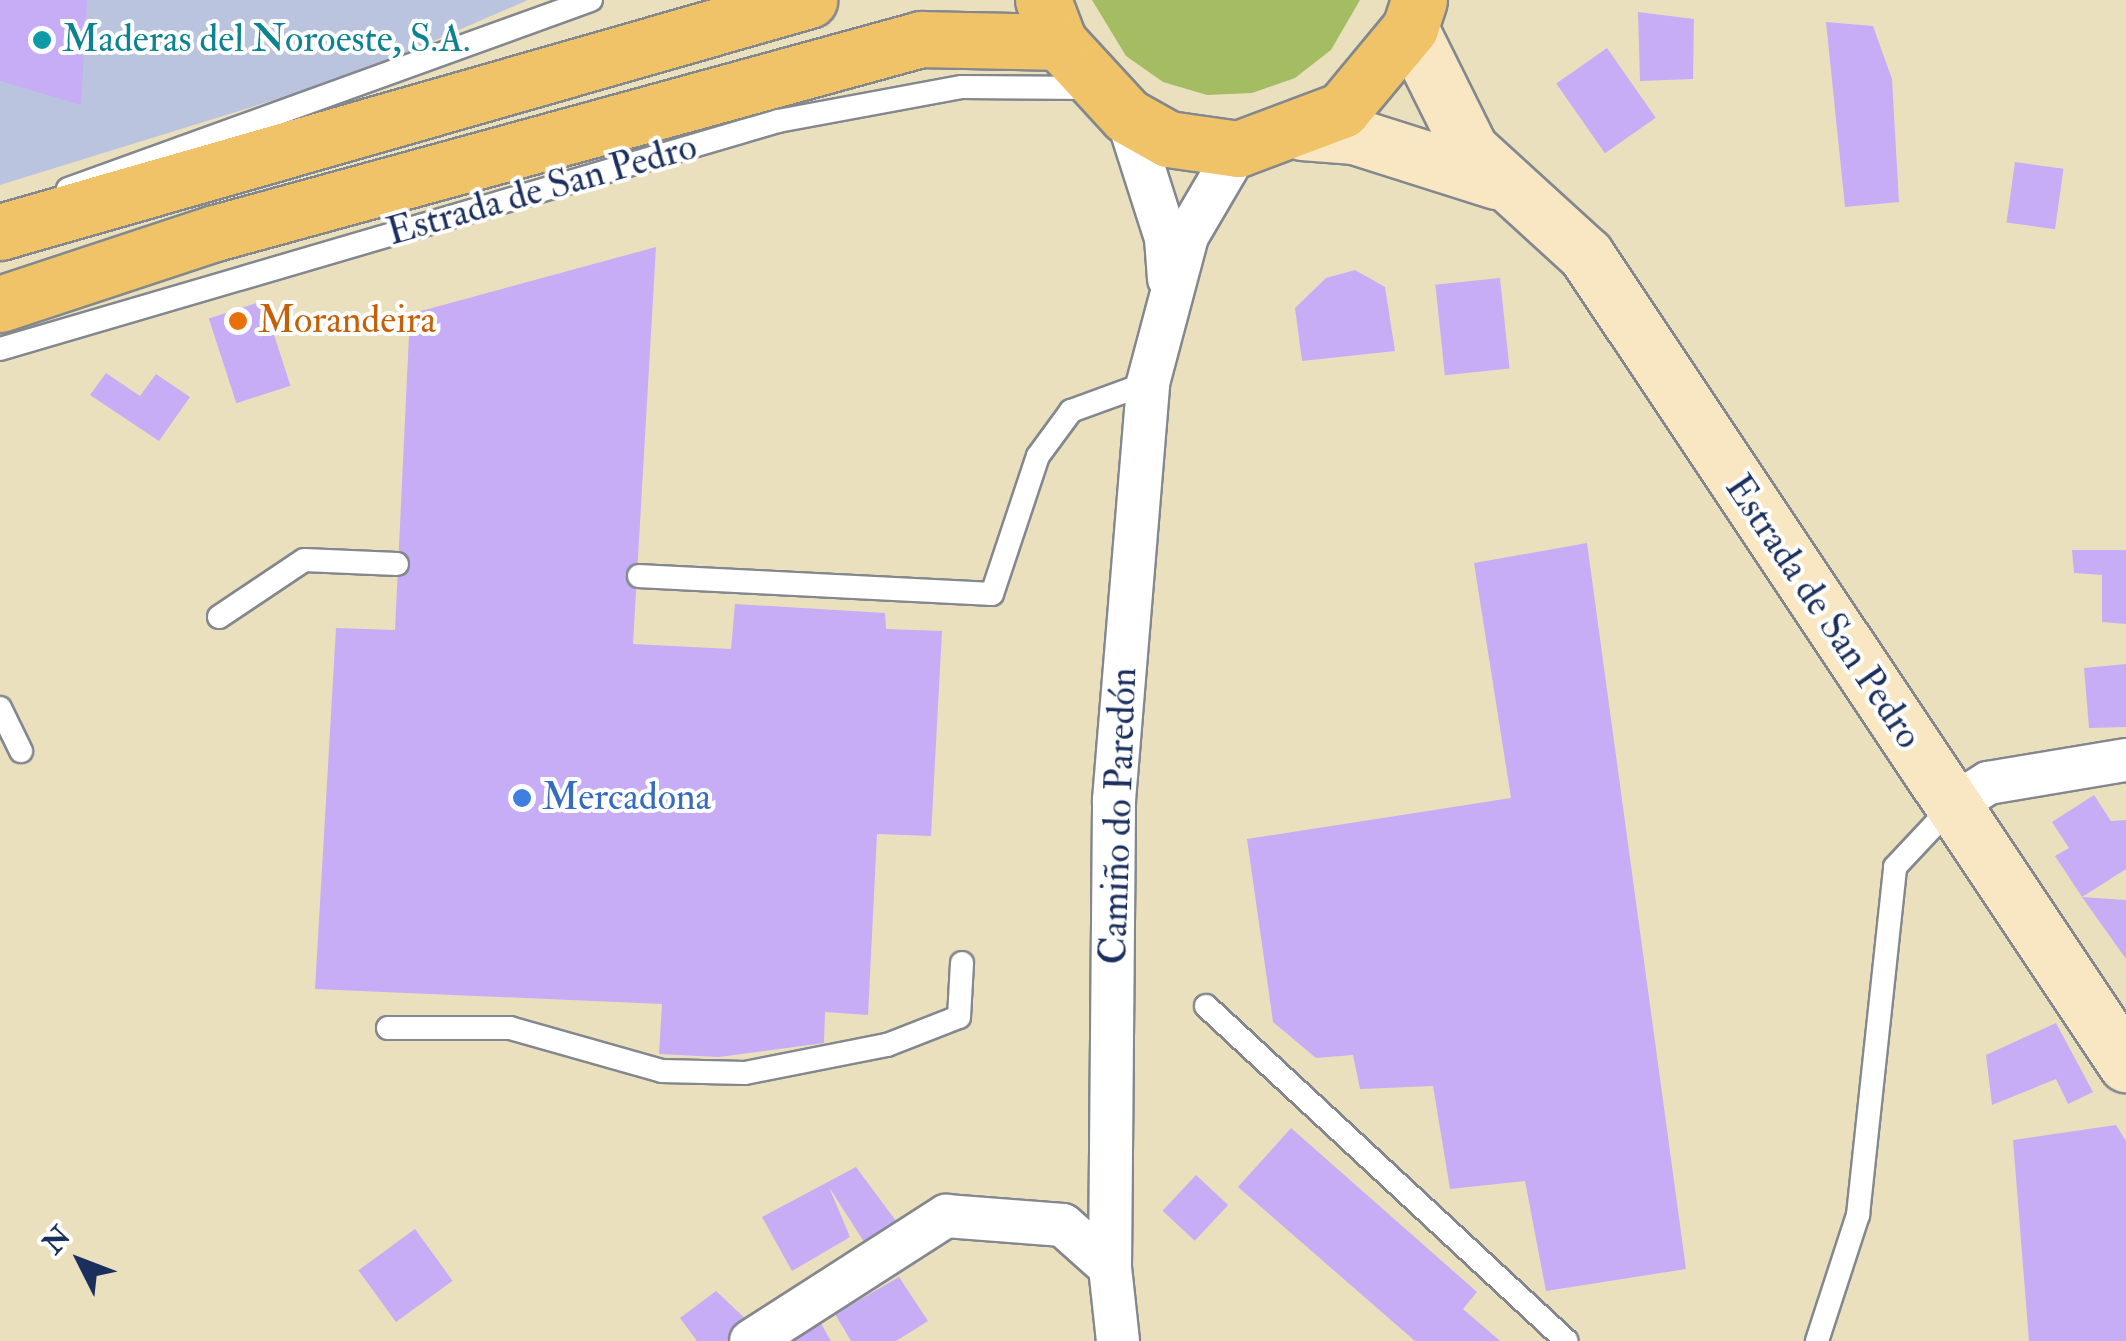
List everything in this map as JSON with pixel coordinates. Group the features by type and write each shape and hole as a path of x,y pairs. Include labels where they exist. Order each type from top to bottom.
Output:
{"highway":[{"path":"0,232 809,0"},
{"path":"0,304 215,232 921,38 1052,21 1110,102 1168,139 1238,149 1302,132 1342,110 1414,14"}],"street":[{"path":"1414,14 1431,82 1496,181"},
{"path":"1110,102 1166,238 1170,294"},
{"path":"1302,132 1354,136 1496,181"},
{"path":"1170,294 1211,185 1238,149"},
{"name":"Estrada de San Pedro","path":"1496,181 1586,255 2126,1064"},
{"name":"Camiño do Paredón","path":"1118,1341 1110,1267 1114,800 1148,383 1170,294"},
{"path":"1952,806 1988,783 2126,760"},
{"path":"751,1341 946,1216 1063,1225 1110,1267"}],"lane":[{"path":"0,220 121,164 591,0"},
{"name":"Estrada de San Pedro","path":"0,350 778,121 962,87 1110,102"},
{"path":"638,576 992,594 1038,456 1071,411 1148,383"},
{"path":"219,617 304,560 397,564"},
{"path":"0,708 21,750"},
{"path":"1817,1341 1858,1214 1895,867 1952,806"},
{"path":"388,1028 510,1028 662,1071 745,1073 887,1045 960,1017 962,963"},
{"path":"1206,1006 1567,1341"}],"shaded area":[{"path":"0,0 528,0 355,75 0,185"}],"green space":[{"path":"1092,0 1360,0 1331,50 1295,78 1252,93 1207,95 1163,82 1126,56"}],"building":[{"name":"Maderas del Noroeste, S.A.","path":"0,0 87,0 81,105 0,81"},
{"path":"1638,12 1694,19 1693,79 1640,81"},
{"path":"1826,22 1873,26 1892,79 1899,202 1845,207"},
{"path":"1607,48 1656,118 1605,153 1556,84"},
{"path":"2015,162 2064,169 2055,229 2007,222"},
{"path":"656,247 633,644 731,649 735,604 885,613 886,629 942,631 931,836 877,834 868,1015 825,1012 824,1043 719,1057 659,1054 662,1004 315,989 336,628 395,630 410,314"},
{"path":"1355,270 1385,287 1395,351 1302,361 1295,308 1326,278"},
{"path":"1500,278 1510,369 1445,375 1435,285"},
{"path":"263,301 291,386 236,403 209,319"},
{"path":"106,373 140,396 156,374 190,397 159,441 90,395"},
{"path":"1587,543 1686,1269 1546,1291 1525,1181 1450,1189 1433,1086 1360,1089 1353,1055 1316,1058 1273,1022 1247,839 1511,798 1474,563"},
{"path":"2072,550 2126,550 2126,624 2102,622 2102,575 2074,573"},
{"path":"2126,664 2126,727 2089,728 2084,668"},
{"path":"2094,795 2111,821 2126,820 2126,869 2082,897 2055,856 2069,848 2052,822"},
{"path":"2082,897 2126,900 2126,959"},
{"path":"2056,1023 2093,1092 2068,1104 2056,1079 1992,1105 1986,1055"},
{"path":"2116,1125 2126,1141 2126,1341 2029,1341 2013,1140"},
{"path":"1291,1128 1477,1292 1463,1309 1500,1341 1415,1341 1238,1187"},
{"path":"856,1167 896,1221 866,1245 829,1187 850,1237 792,1271 762,1217"},
{"path":"1196,1175 1228,1205 1195,1241 1163,1211"},
{"path":"415,1229 453,1281 396,1322 358,1270"},
{"path":"899,1277 928,1321 896,1341 851,1341 835,1314"},
{"path":"716,1291 750,1323 726,1341 697,1341 680,1318"},
{"path":"819,1320 831,1341 793,1341"}],"place":[{"name":"Maderas del Noroeste, S.A.","path":"42,40"},
{"name":"Morandeira","path":"238,321"},
{"name":"Mercadona","path":"522,798"}]}
